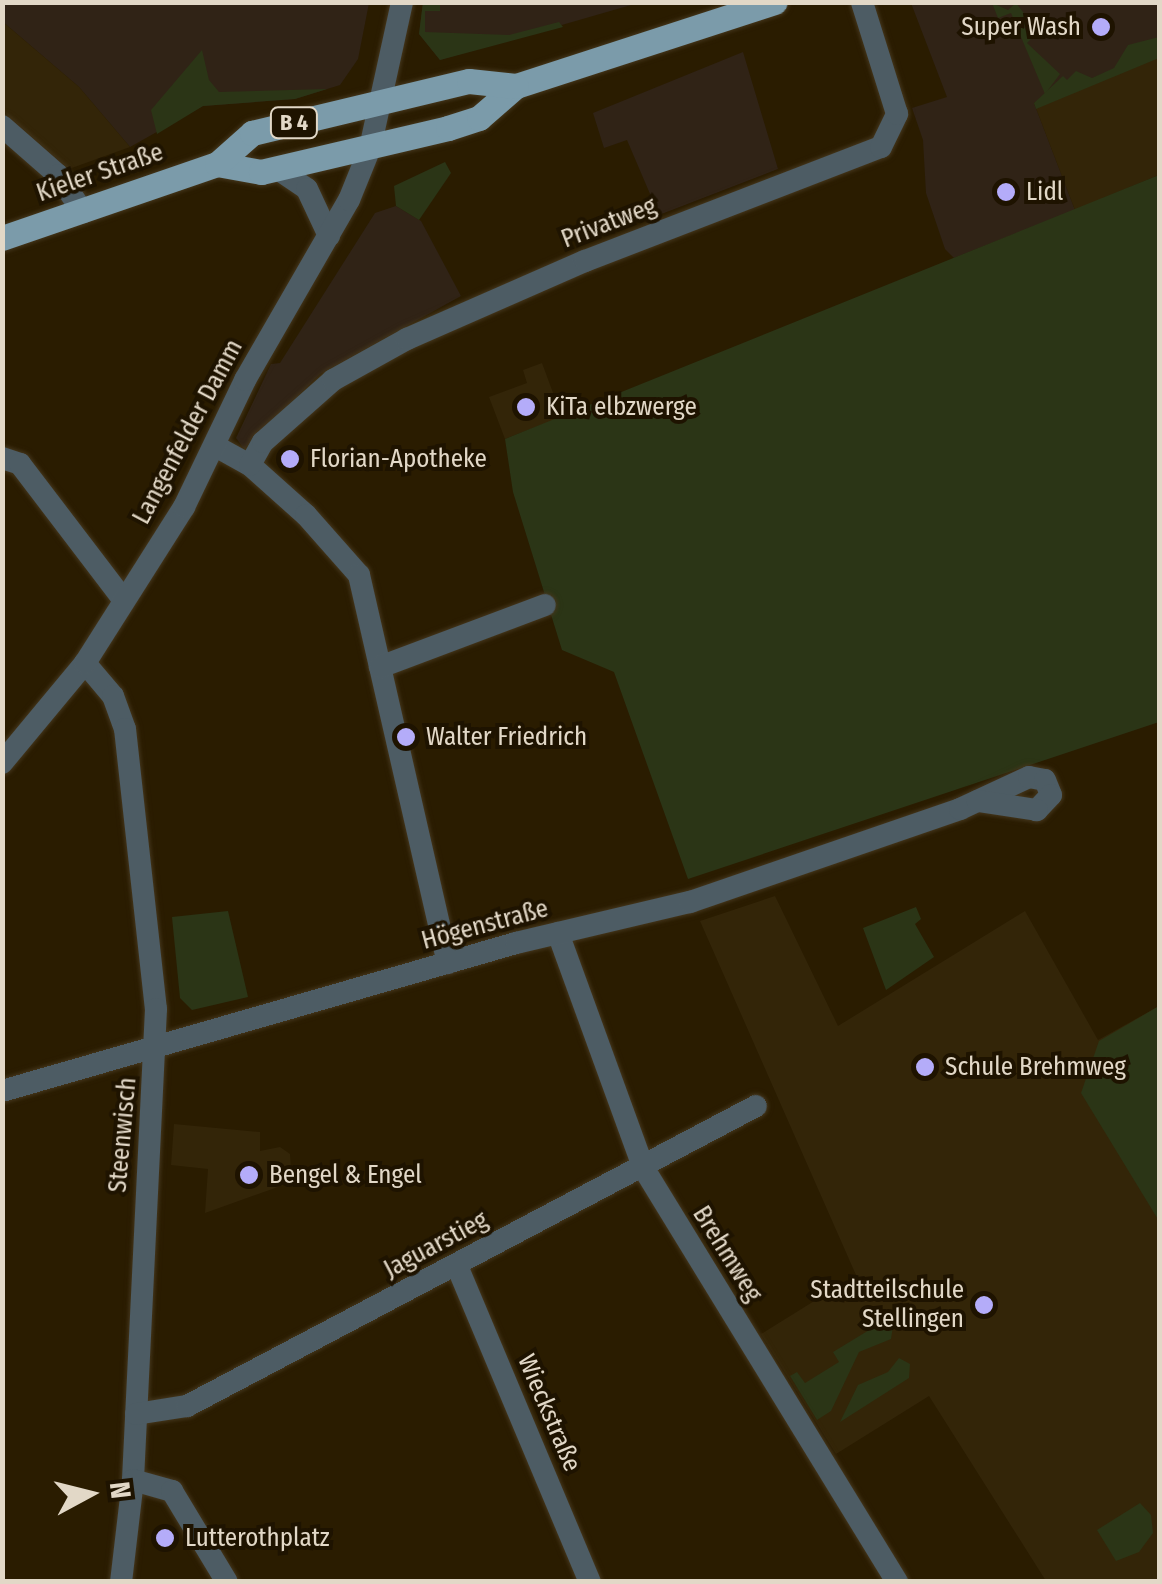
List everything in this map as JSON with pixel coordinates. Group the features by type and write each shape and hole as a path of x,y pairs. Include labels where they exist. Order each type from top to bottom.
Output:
{"main road":[{"name":"Kieler Straße","path":"217,164 276,168 370,148 479,118 516,86 774,2"},
{"name":"Kieler Straße","path":"2,238 217,164 252,134 469,82 516,86"}],"street":[{"name":"Langenfelder Damm","path":"2,763 85,662 216,447 245,380 330,236 370,148 402,2"},
{"name":"Privatweg","path":"250,466 263,442 333,380 419,333 881,146 897,114 862,2"},
{"path":"2,126 58,175 82,212"},
{"path":"276,168 307,189 330,236"},
{"path":"216,447 250,466 355,568 448,963"},
{"path":"11,461 123,599"},
{"path":"380,668 545,604"},
{"name":"Steenwisch","path":"85,662 113,696 125,728 157,1049 133,1480 121,1582"},
{"name":"Högenstraße","path":"2,1092 448,963 750,884 978,801"},
{"name":"Brehmweg","path":"558,933 644,1169 897,1582"},
{"name":"Jaguarstieg","path":"136,1414 186,1406 644,1169 756,1106"},
{"name":"Wieckstraße","path":"457,1266 590,1582"},
{"path":"133,1480 172,1491 227,1582"}],"shaded area":[{"path":"3,3 369,3 358,59 340,85 295,99 203,106 130,147 79,87 3,22"},
{"path":"423,3 638,3 440,60 419,34"},
{"path":"911,3 1159,3 1159,50 1034,103 1075,210 954,258 945,249 926,193 923,140 912,108 947,97"},
{"path":"3,22 79,87 130,147 69,169 3,111"},
{"path":"1159,50 1159,175 1075,210 1034,103"},
{"path":"743,52 778,169 659,215 627,140 604,148 593,113"},
{"path":"396,206 421,221 461,296 320,374 244,449 236,438 271,364 280,363 375,213"},
{"name":"KiTa elbzwerge","path":"542,363 562,417 505,439 489,397 527,383 523,370"},
{"name":"Stadtteilschule Stellingen","path":"775,896 838,1026 1025,911 1098,1040 1159,1006 1159,1581 1046,1581 929,1396 836,1454 761,1334 856,1275 700,921"},
{"name":"Bengel & Engel","path":"174,1124 260,1132 260,1151 280,1147 290,1154 292,1182 205,1213 208,1169 171,1165"}],"green space":[{"path":"423,2 440,3 440,11 425,11 425,32 509,35 559,22 563,27 440,60 419,34"},
{"path":"992,3 1008,10 1016,3 1030,21 1024,27 1032,38 1027,43 1060,74 1045,94 1011,13 998,18"},
{"path":"1159,37 1159,58 1036,109 1034,103 1063,76 1067,80 1076,71 1092,78 1114,68 1128,45"},
{"path":"202,50 209,80 219,92 327,89 295,99 203,106 157,134 151,110"},
{"path":"445,162 451,173 419,220 396,206 394,186"},
{"path":"1159,175 1159,722 688,879 614,672 562,650 513,492 505,439"},
{"path":"916,907 921,919 915,924 934,957 886,990 863,928"},
{"path":"228,911 248,997 192,1010 180,998 172,917"},
{"path":"1159,1006 1159,1221 1081,1093 1099,1041"},
{"path":"884,1321 893,1326 891,1339 859,1352 831,1411 817,1420 790,1376 797,1372 805,1383 839,1362 833,1352"},
{"path":"899,1358 910,1364 909,1378 840,1422 858,1385 888,1372"},
{"path":"1140,1503 1151,1515 1153,1533 1139,1552 1116,1561 1097,1530"}],"place":[{"name":"Super Wash","path":"1101,27"},
{"name":"Lidl","path":"1006,192"},
{"name":"KiTa elbzwerge","path":"526,407"},
{"name":"Florian-Apotheke","path":"290,459"},
{"name":"Walter Friedrich","path":"406,737"},
{"name":"Schule Brehmweg","path":"925,1067"},
{"name":"Bengel & Engel","path":"249,1175"},
{"name":"Stadtteilschule Stellingen","path":"984,1305"},
{"name":"Lutterothplatz","path":"165,1538"}]}
